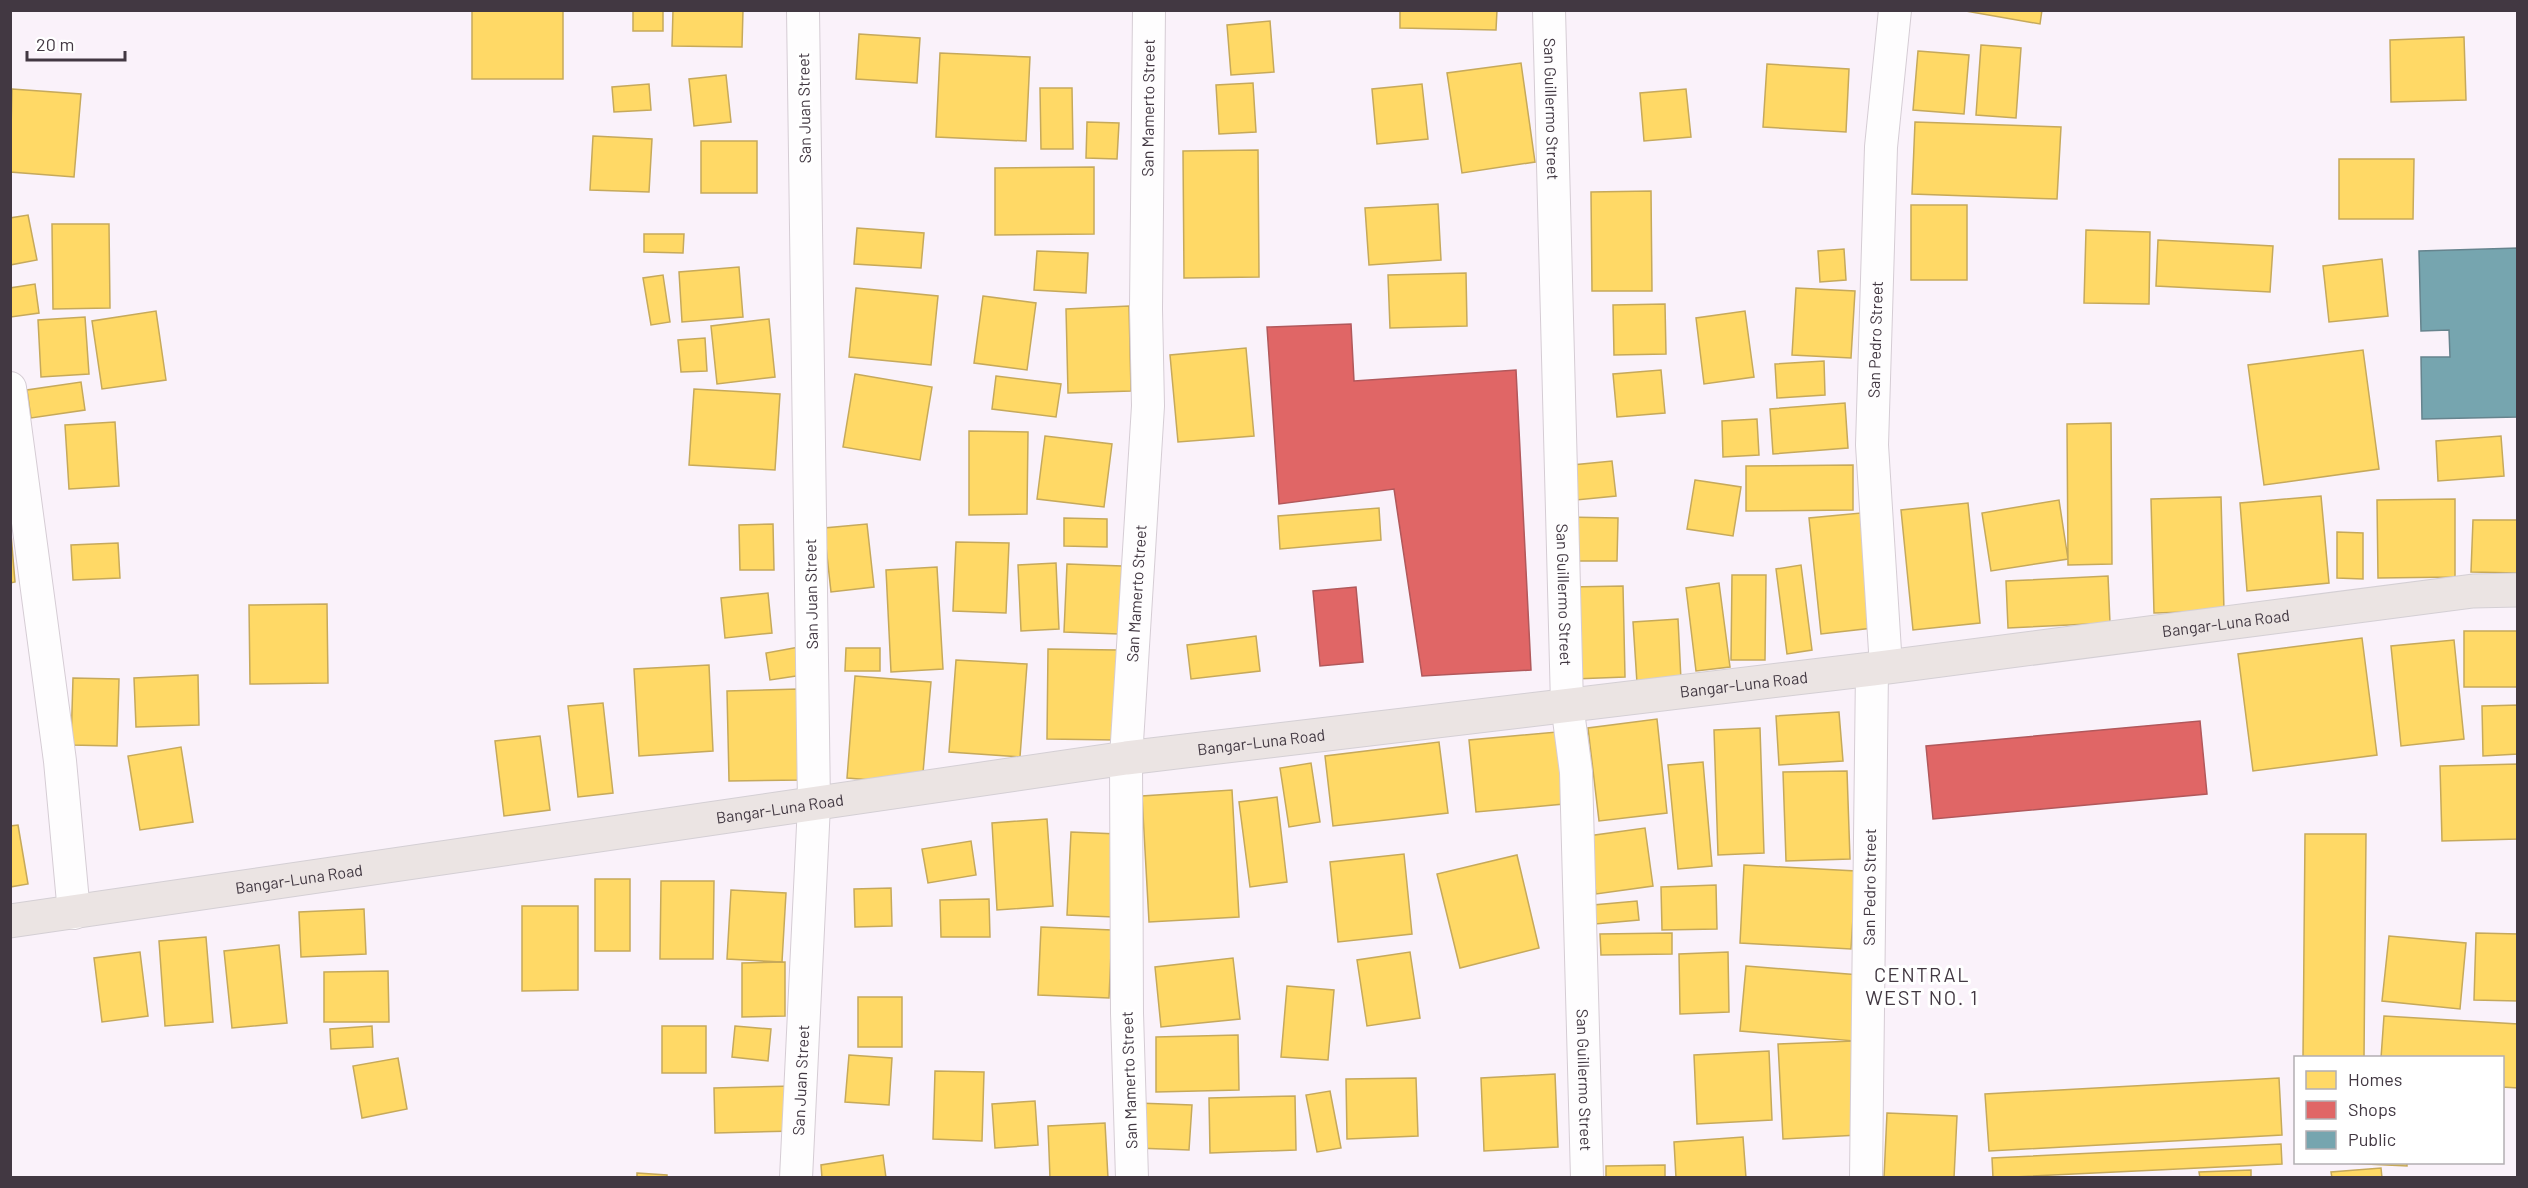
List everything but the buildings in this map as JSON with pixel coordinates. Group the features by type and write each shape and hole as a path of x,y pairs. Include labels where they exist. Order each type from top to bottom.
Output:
{"main road":[{"name":"Bangar-Luna Road","path":"10,921 1126,758 1879,668 2473,591 2517,590"}],"street":[{"name":"San Juan Street","path":"796,1178 814,805 803,10"},
{"name":"San Mamerto Street","path":"1132,1178 1127,1013 1126,758 1148,406 1146,309 1149,10"},
{"name":"San Guillermo Street","path":"1549,10 1567,704 1576,772 1587,1178"},
{"name":"San Pedro Street","path":"1866,1178 1879,668 1872,446 1881,147 1895,10"},
{"path":"10,388 60,761 74,913"}],"district":[{"name":"CENTRAL WEST NO. 1","path":"1922,986"}]}
